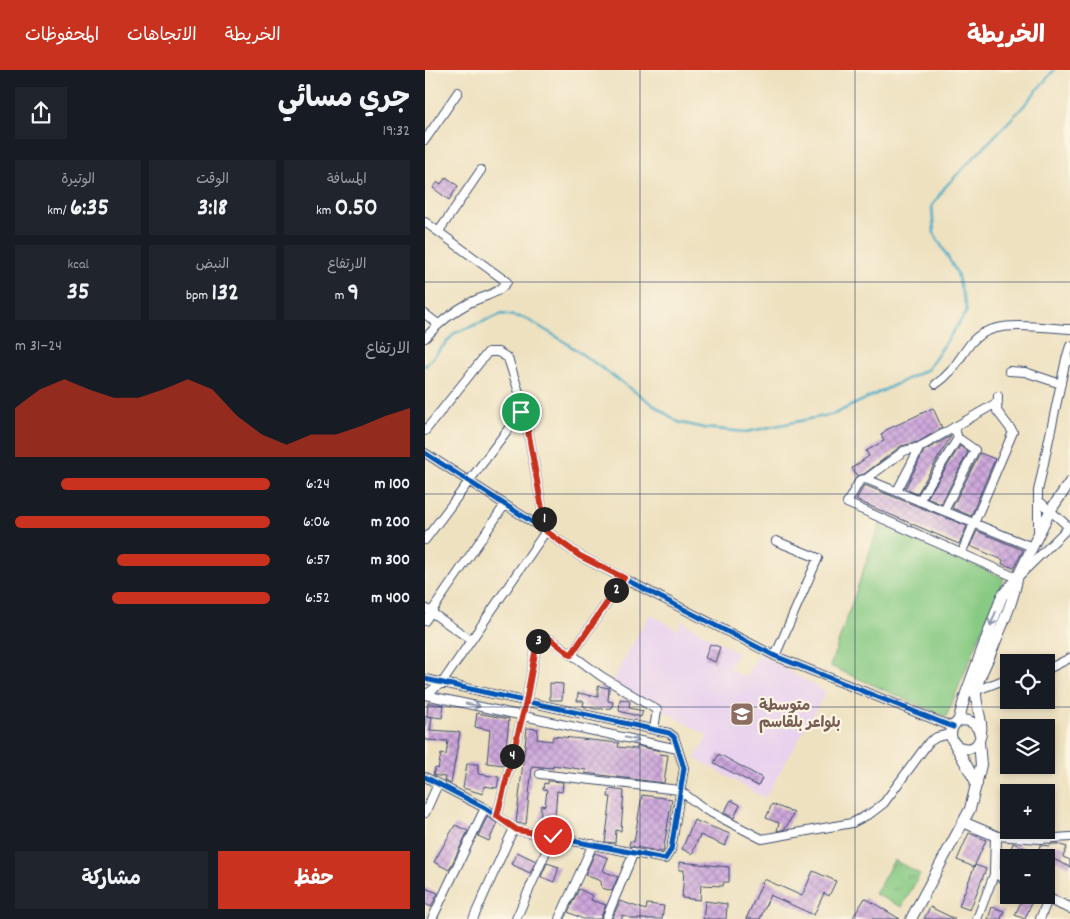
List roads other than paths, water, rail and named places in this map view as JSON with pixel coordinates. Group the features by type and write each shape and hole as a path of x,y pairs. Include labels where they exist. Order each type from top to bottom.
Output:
{"main road":[{"path":"1017,578 1002,596 965,693 954,731 958,747 966,749 973,747 979,738 980,714 976,691 1012,599 1017,578 1050,511 1070,482"},
{"path":"911,919 970,809 977,784 981,765 979,727 973,722 966,720 954,731"},
{"path":"954,731 977,784"},
{"path":"963,822 996,836 995,872 1000,876"},
{"path":"1055,902 1070,908"}],"street":[{"path":"425,140 458,92"},
{"path":"439,232 481,170"},
{"path":"425,222 507,282 501,290 469,303 437,324 425,338"},
{"path":"425,314 437,324"},
{"path":"936,384 947,377 979,334 1006,327 1070,329"},
{"path":"1038,534 1038,491 1070,346"},
{"path":"425,431 488,352 498,352 508,358 524,408 546,531 442,683 425,695"},
{"path":"1009,370 1025,372 1061,384"},
{"path":"964,547 1013,432 997,411 998,399 920,447 904,451 866,479 860,480 847,503 1017,578 1069,527 1038,500"},
{"path":"425,540 524,408"},
{"path":"944,511 975,450 958,438 954,426"},
{"path":"919,501 958,438"},
{"path":"897,491 920,447"},
{"path":"425,453 504,506 546,531 580,556 775,656 954,731"},
{"path":"866,479 1032,547"},
{"path":"425,621 428,610 504,506"},
{"path":"775,656 817,558 776,541"},
{"path":"571,655 624,578"},
{"path":"428,610 471,640"},
{"path":"497,816 523,716 537,642 542,638 552,640 601,676 657,710 654,729"},
{"path":"1055,666 1070,658"},
{"path":"425,679 669,733 674,737 684,768 671,850 665,858 513,828 485,808 425,777"},
{"path":"965,693 976,691 1000,682"},
{"path":"425,695 678,749"},
{"path":"540,774 679,790 706,810 762,839 852,823 871,813 883,803 929,742 954,731"},
{"path":"425,813 438,784"},
{"path":"432,919 485,808"},
{"path":"473,919 513,828"},
{"path":"516,919 553,836"},
{"path":"996,836 1041,839 1070,837"},
{"path":"559,919 593,844"},
{"path":"605,919 634,852"},
{"path":"977,919 995,872"},
{"path":"1040,919 1043,904"}],"waterway":[{"path":"425,366 455,333 502,314 525,318 562,340 678,422 704,428 746,432 834,414 928,369 967,311 957,273 934,233 932,206 945,187 1021,109 1054,70"}],"place":[{"name":"متوسطة بلواعر بلقاسم","path":"742,714"}]}
